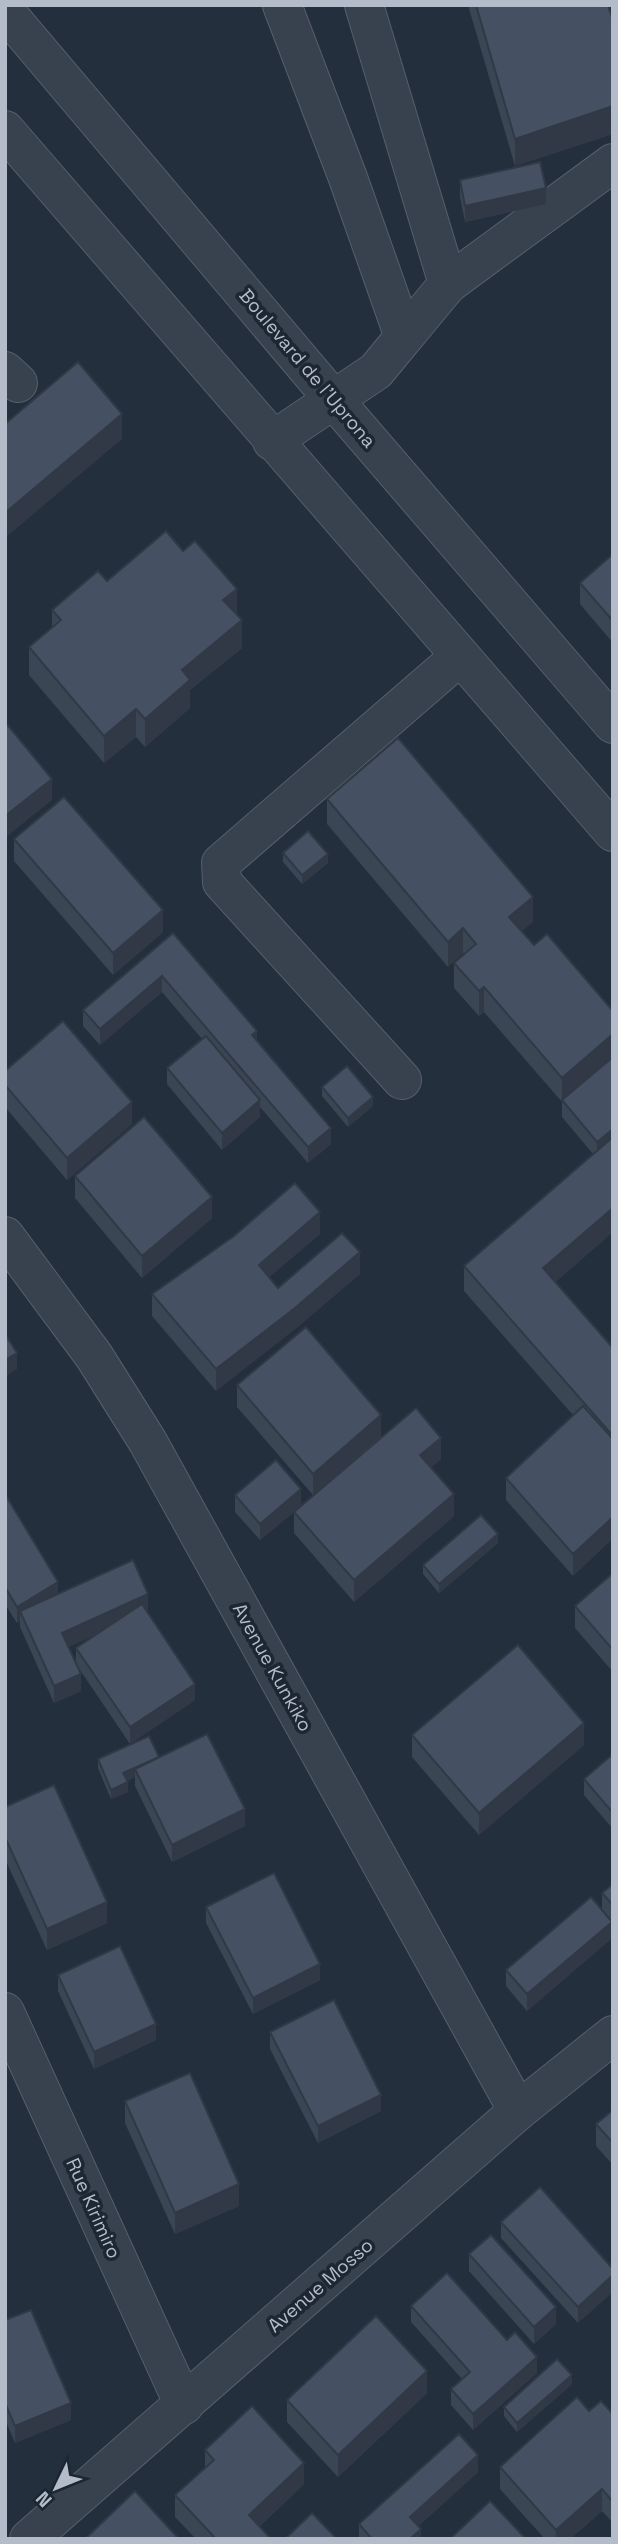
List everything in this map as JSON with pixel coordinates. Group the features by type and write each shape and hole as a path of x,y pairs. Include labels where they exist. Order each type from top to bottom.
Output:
{"street":[{"path":"282,5 348,178 404,337"},
{"path":"364,5 448,284"},
{"name":"Boulevard de l'Uprona","path":"18,20 334,400 613,724"},
{"path":"5,130 613,832"},
{"path":"272,440 376,370 448,284 613,163"},
{"path":"402,1080 222,882 221,863 460,657"},
{"name":"Avenue Kunkiko","path":"5,1236 94,1356 148,1442 518,2111"},
{"name":"Rue Kirimiro","path":"5,2012 184,2405"},
{"name":"Avenue Mosso","path":"29,2539 518,2111 613,2035"}],"building":[{"path":"476,5 608,5 613,21 613,106 515,139"},
{"path":"540,162 546,188 465,206 460,180"},
{"path":"78,362 122,414 5,513 5,424"},
{"path":"166,531 183,551 195,541 237,589 223,600 242,620 182,670 190,680 145,719 136,709 104,736 29,647 61,620 52,610 98,571 107,581"},
{"path":"613,554 613,621 580,583"},
{"path":"5,722 52,779 5,816"},
{"path":"398,738 533,897 509,917 534,945 547,934 613,1011 613,1034 562,1078 484,987 479,991 454,963 476,944 463,928 448,942 327,799"},
{"path":"64,797 163,910 113,953 14,839"},
{"path":"308,831 328,854 302,875 283,853"},
{"path":"173,933 257,1031 252,1035 331,1128 308,1147 162,976 100,1029 83,1010"},
{"path":"63,1021 132,1102 67,1158 5,1085 5,1071"},
{"path":"206,1036 260,1100 222,1133 167,1068"},
{"path":"613,1057 613,1129 597,1142 562,1100"},
{"path":"347,1066 373,1097 348,1118 322,1087"},
{"path":"144,1117 212,1197 142,1256 75,1176"},
{"path":"613,1137 613,1208 543,1268 613,1348 613,1436 464,1266"},
{"path":"295,1183 320,1212 259,1265 278,1288 342,1233 360,1252 295,1308 216,1369 152,1294 234,1236"},
{"path":"306,1327 381,1415 313,1474 237,1385"},
{"path":"5,1334 17,1353 5,1360"},
{"path":"583,1406 613,1439 613,1517 573,1554 506,1478"},
{"path":"416,1408 441,1438 420,1455 454,1494 354,1580 294,1512"},
{"path":"276,1460 301,1489 260,1524 235,1495"},
{"path":"5,1494 58,1582 17,1607 5,1587"},
{"path":"481,1515 498,1534 439,1584 423,1565"},
{"path":"133,1560 148,1594 62,1633 81,1674 54,1686 20,1611"},
{"path":"613,1573 613,1650 575,1606"},
{"path":"142,1604 195,1684 130,1727 76,1648"},
{"path":"518,1645 584,1723 479,1813 412,1735"},
{"path":"207,1734 245,1809 172,1845 135,1769"},
{"path":"149,1736 159,1757 123,1773 128,1782 111,1790 98,1759"},
{"path":"613,1754 613,1813 584,1779"},
{"path":"54,1785 107,1902 47,1929 5,1837 5,1807"},
{"path":"274,1873 320,1964 253,1998 206,1907"},
{"path":"613,1884 613,1905 602,1893"},
{"path":"591,1897 612,1922 527,1994 506,1970"},
{"path":"120,1946 156,2024 94,2052 58,1975"},
{"path":"334,2000 381,2095 318,2126 270,2032"},
{"path":"190,2073 239,2184 175,2213 125,2101"},
{"path":"613,2110 613,2143 596,2124"},
{"path":"540,2187 613,2269 613,2275 578,2307 501,2222"},
{"path":"491,2235 556,2307 534,2327 469,2254"},
{"path":"447,2273 507,2340 515,2332 537,2357 473,2414 451,2389 470,2372 411,2306"},
{"path":"31,2310 71,2403 15,2426 5,2403 5,2320"},
{"path":"376,2316 427,2371 338,2455 287,2400"},
{"path":"557,2359 572,2375 517,2423 504,2407"},
{"path":"577,2397 589,2411 601,2401 613,2414 613,2502 602,2489 556,2530 500,2467"},
{"path":"252,2406 304,2463 249,2515 271,2539 216,2539 175,2495 214,2460 205,2450"},
{"path":"459,2434 478,2455 410,2517 421,2529 410,2539 372,2539 359,2524"},
{"path":"135,2491 179,2539 85,2539"},
{"path":"490,2501 526,2539 450,2539"},
{"path":"312,2513 335,2537 333,2539 285,2539"}]}
